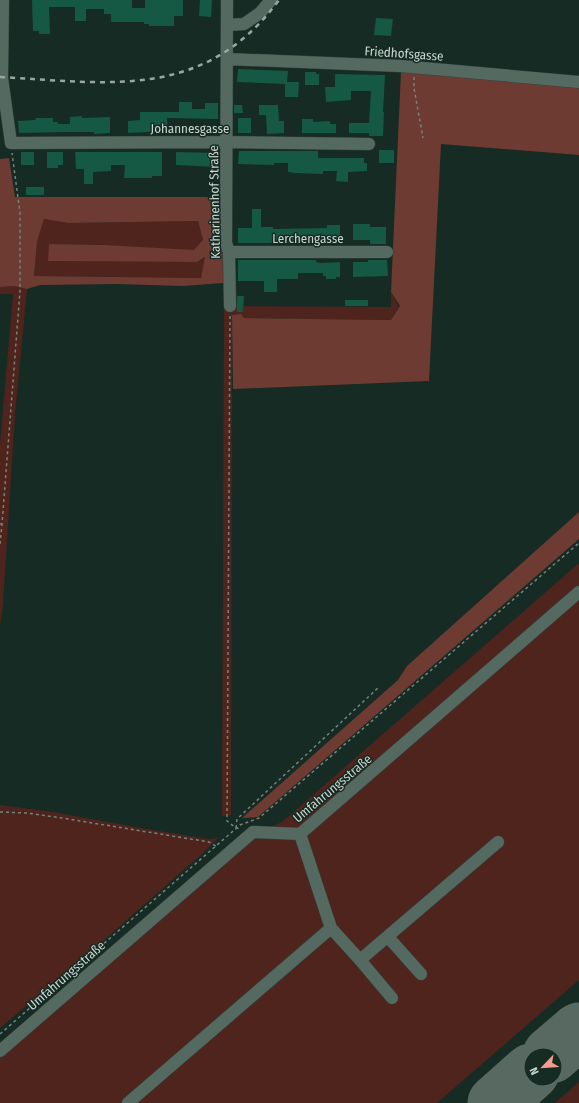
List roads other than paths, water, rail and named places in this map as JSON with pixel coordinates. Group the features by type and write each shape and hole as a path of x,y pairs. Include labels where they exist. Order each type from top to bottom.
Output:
{"street":[{"path":"2,88 3,0"},
{"name":"Katharinenhof Straße","path":"227,0 226,242 229,252 230,306"},
{"path":"227,24 244,24 260,13 271,0"},
{"name":"Friedhofsgasse","path":"227,59 414,67 579,82"},
{"name":"Johannesgasse","path":"2,88 11,143 227,142 369,144"},
{"name":"Lerchengasse","path":"229,252 387,252"},
{"name":"Umfahrungsstraße","path":"0,1050 253,832 300,834 579,592"},
{"path":"300,834 331,928 392,998"},
{"path":"360,960 498,842"},
{"path":"128,1103 331,928"},
{"path":"388,936 421,974"}],"railway":[{"path":"0,77 79,82 117,82 153,79 187,70 219,55 250,33 279,0"}]}
